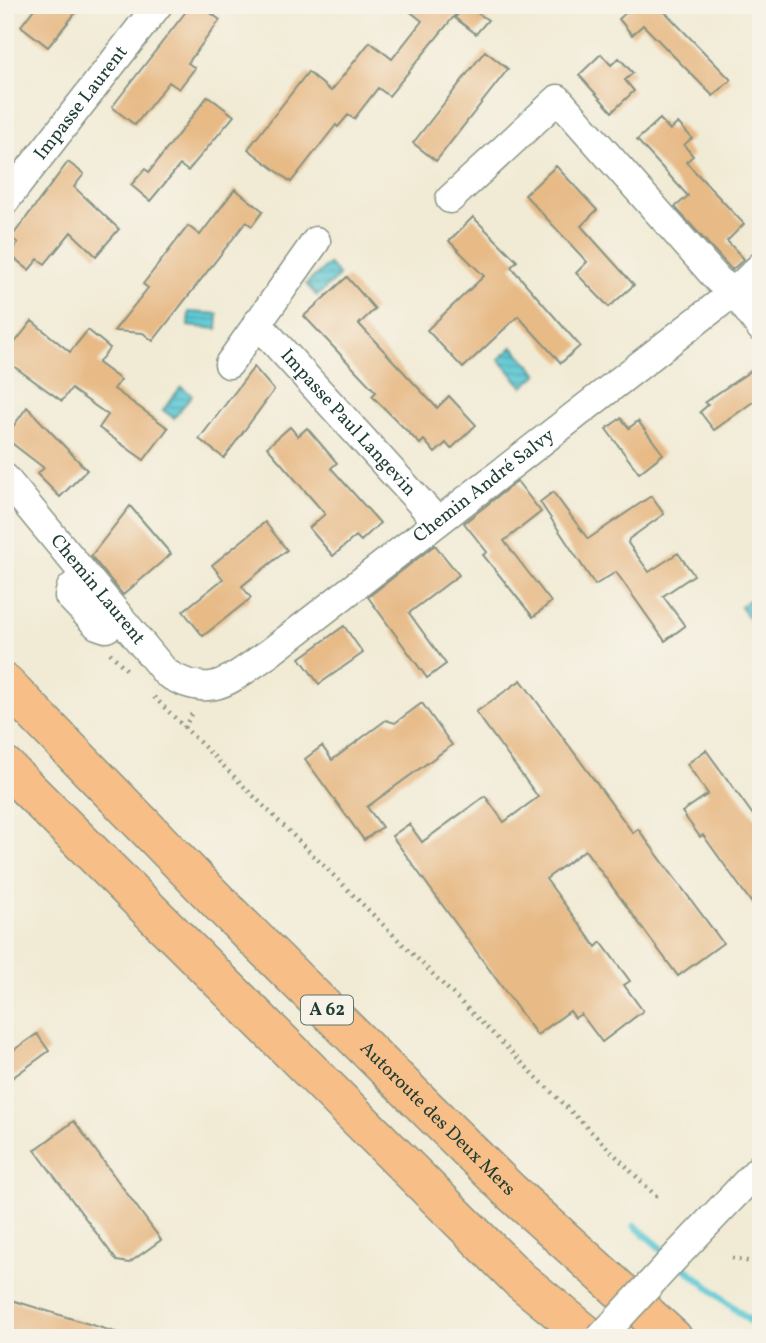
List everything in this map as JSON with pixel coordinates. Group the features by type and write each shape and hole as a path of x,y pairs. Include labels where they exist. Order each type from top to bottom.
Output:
{"highway":[{"name":"Autoroute des Deux Mers","path":"5,683 230,914 510,1191 673,1338"},
{"name":"A 62","path":"5,766 519,1279 591,1338"},
{"path":"519,1279 573,1338"}],"street":[{"name":"Impasse Laurent","path":"5,201 158,5"},
{"path":"450,199 558,100 719,281 734,292 761,328"},
{"path":"229,364 316,241"},
{"name":"Chemin André Salvy","path":"199,689 221,684 268,654 734,292 761,266"},
{"name":"Impasse Paul Langevin","path":"257,323 438,521"},
{"name":"Chemin Laurent","path":"5,478 84,577 166,673 199,689"},
{"path":"600,1338 761,1167"}],"path":[{"path":"106,649 136,679"},
{"path":"145,688 660,1200"},
{"path":"732,1258 761,1264"}],"water":[{"path":"329,264 339,276 317,296 306,284"},
{"path":"189,312 218,314 217,329 188,326"},
{"path":"513,347 538,374 523,387 499,359"},
{"path":"181,387 192,395 174,418 163,410"},
{"path":"754,597 761,607 761,635 740,606"}],"building":[{"path":"37,5 82,5 48,47 21,26"},
{"path":"191,5 204,8 220,20 188,63 195,68 179,89 169,82 135,125 112,107"},
{"path":"402,5 445,5 456,14 389,96 378,88 354,119 348,115 338,127 336,125 291,182 248,149 308,72 331,91 370,42 392,59 422,21"},
{"path":"465,5 488,20 476,34 455,18"},
{"path":"625,5 665,5 662,9 731,80 713,96 643,25 632,35 619,19 629,10"},
{"path":"485,51 508,69 436,161 413,143"},
{"path":"601,54 611,65 619,58 633,73 625,80 634,91 612,112 579,75"},
{"path":"208,96 234,116 188,171 180,165 150,201 131,185 145,169 149,172"},
{"path":"660,119 670,130 678,123 692,138 684,145 693,156 686,162 744,224 727,241 744,259 732,270 675,207 688,196 637,140"},
{"path":"68,162 84,174 74,187 119,229 96,256 71,232 45,264 38,259 29,270 9,254 18,243 11,238"},
{"path":"556,166 597,210 581,226 634,285 609,307 576,273 587,262 525,195"},
{"path":"235,189 263,211 252,226 246,222 153,341 143,333 114,331 148,288 143,284 188,226 200,235"},
{"path":"473,217 517,261 511,267 580,346 561,363 518,316 463,368 427,330 484,276 449,241"},
{"path":"347,277 375,309 359,324 437,408 449,396 476,425 451,449 446,443 435,453 424,440 420,444 372,396 376,392 304,316"},
{"path":"32,321 70,352 88,330 110,348 98,363 121,380 114,389 168,428 144,460 99,428 108,415 71,389 62,401 5,360 5,355"},
{"path":"761,364 761,396 714,430 700,412 708,405 705,402"},
{"path":"254,367 274,390 224,458 199,439"},
{"path":"27,407 87,470 60,497 37,474 44,468 5,438"},
{"path":"621,418 629,428 638,421 663,454 639,473 606,429"},
{"path":"290,427 298,436 307,428 337,463 331,468 380,523 361,541 356,536 333,556 309,528 325,514 267,447"},
{"path":"517,481 541,512 504,541 551,602 533,617 483,555 487,552 464,523"},
{"path":"553,492 588,539 651,496 664,514 629,539 628,543 649,572 678,553 694,575 663,596 685,626 665,641 616,572 595,585 540,502"},
{"path":"130,506 171,554 123,595 91,556"},
{"path":"265,522 287,550 242,586 251,598 203,636 183,611 223,579 212,565"},
{"path":"435,545 459,575 409,613 446,664 427,678 368,597"},
{"path":"344,626 363,653 319,684 300,658"},
{"path":"521,680 633,833 638,829 723,943 678,976 585,850 546,879 596,947 601,942 630,981 624,985 643,1011 602,1042 581,1014 575,1018 570,1011 537,1035 392,836 409,824 422,842 485,796 504,822 538,797 476,712"},
{"path":"422,703 452,745 367,807 382,827 364,840 305,759 322,746 332,760 386,720 395,723"},
{"path":"706,750 761,826 761,916 703,835 700,837 682,812 708,794 687,764"},
{"path":"37,1034 49,1051 5,1083 5,1056"},
{"path":"74,1121 161,1240 129,1263 117,1261 35,1150"},
{"path":"5,1298 118,1333 117,1338 5,1338"}],"waterway":[{"path":"635,1226 668,1254"},
{"path":"678,1262 761,1330"}]}
